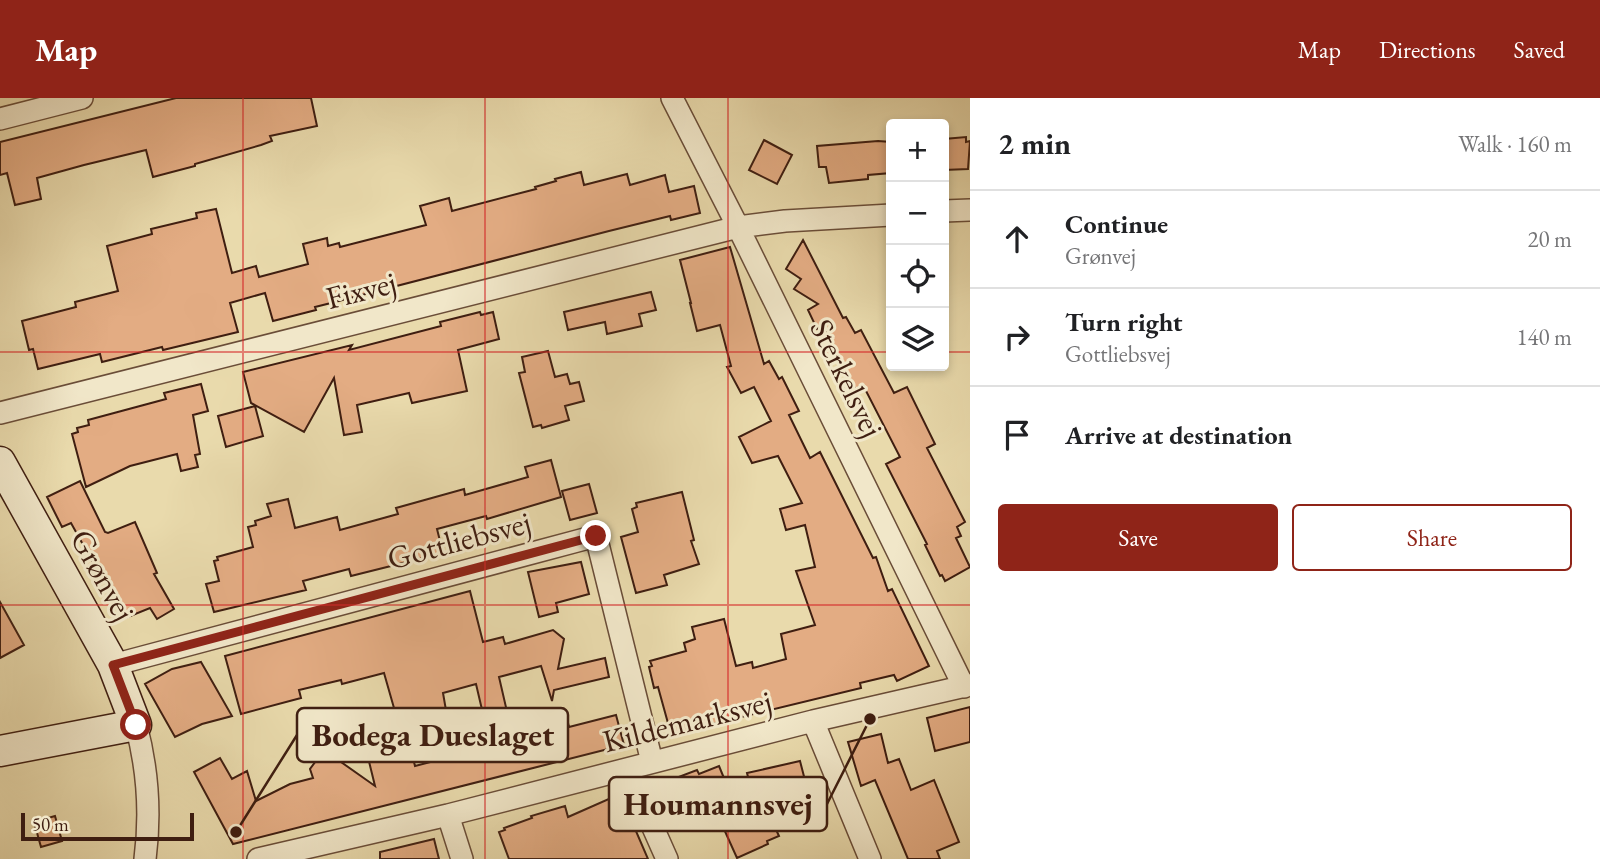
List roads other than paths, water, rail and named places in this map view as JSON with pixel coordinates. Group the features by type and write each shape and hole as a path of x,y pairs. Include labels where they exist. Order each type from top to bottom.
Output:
{"street":[{"path":"0,119 82,98"},
{"name":"Sterkelsvej","path":"672,98 967,686"},
{"path":"949,211 970,210"},
{"name":"Fixvej","path":"0,413 738,228 785,221 886,215"},
{"name":"Grønvej","path":"0,463 113,665 136,725 148,782 149,824 145,859"},
{"name":"Gottliebsvej","path":"113,665 596,536 652,762"},
{"name":"Kildemarksvej","path":"258,859 448,815 813,721 967,686"},
{"path":"813,721 870,859"},
{"path":"0,751 136,725"},
{"path":"628,769 667,859"},
{"path":"448,815 462,859"}],"place":[{"name":"Houmannsvej","path":"870,719"},
{"name":"Bodega Dueslaget","path":"236,832"}]}
